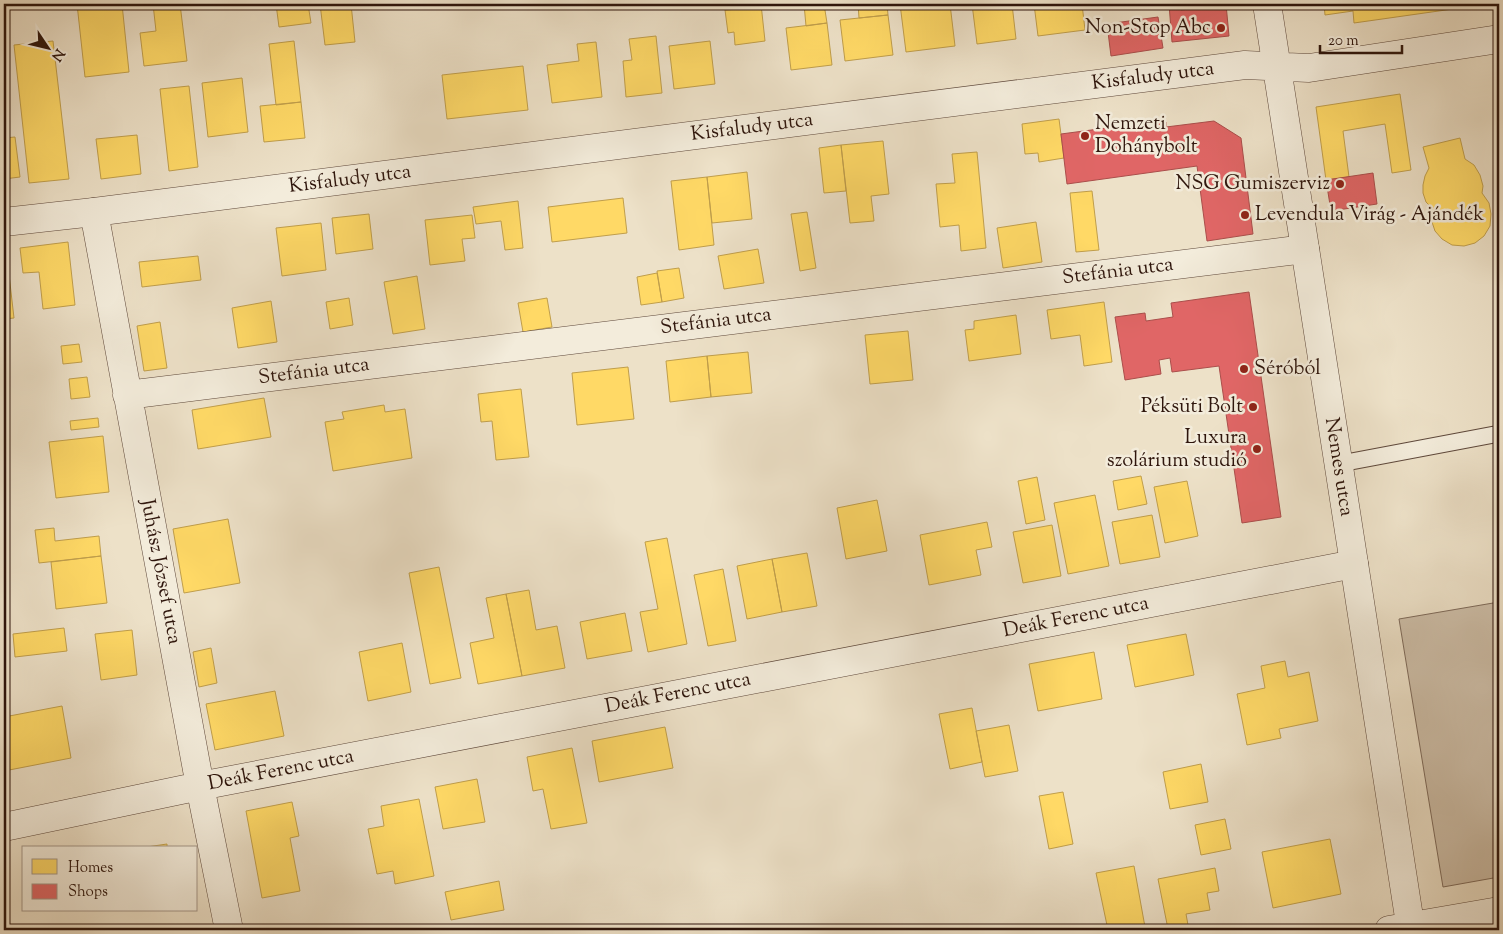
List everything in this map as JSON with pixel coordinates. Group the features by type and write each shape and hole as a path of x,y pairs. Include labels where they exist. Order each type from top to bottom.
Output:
{"street":[{"name":"Nemes utca","path":"1267,4 1354,564 1404,929"},
{"name":"Kisfaludy utca","path":"4,222 1245,65 1309,68 1499,39"},
{"name":"Juhász József utca","path":"94,212 200,786 229,930"},
{"name":"Stefánia utca","path":"127,395 1304,249"},
{"name":"Deák Ferenc utca","path":"4,827 200,786 1354,564"},
{"path":"1404,929 1499,911"}],"lane":[{"path":"1338,464 1497,434"}],"shaded area":[{"path":"1499,602 1499,877 1443,887 1399,619"}],"building: Homes":[{"path":"77,4 122,4 129,72 85,77"},
{"path":"153,4 180,4 187,61 144,66 140,33 156,31"},
{"path":"276,4 308,4 311,23 279,27"},
{"path":"320,4 351,4 355,42 325,45"},
{"path":"739,4 761,4 765,41 735,45 734,32 728,33 725,10 739,9"},
{"path":"804,4 824,4 827,23 806,26"},
{"path":"858,4 887,4 888,15 859,18"},
{"path":"900,4 950,4 955,46 906,52"},
{"path":"972,4 1012,4 1016,39 977,44"},
{"path":"1034,4 1082,4 1085,30 1038,36"},
{"path":"1324,4 1488,4 1354,23 1353,11 1325,15"},
{"path":"888,15 893,55 845,61 840,20"},
{"path":"827,23 832,65 791,70 786,28"},
{"path":"656,36 662,93 626,97 623,61 632,60 629,39"},
{"path":"53,41 69,179 29,183 14,45"},
{"path":"294,41 301,102 276,105 269,44"},
{"path":"710,41 715,84 674,89 669,46"},
{"path":"596,42 602,97 552,103 547,65 579,61 577,44"},
{"path":"523,66 528,110 447,119 442,75"},
{"path":"242,78 248,132 208,137 202,83"},
{"path":"189,86 198,167 169,171 160,89"},
{"path":"1400,94 1411,170 1392,173 1385,124 1343,131 1349,177 1326,180 1316,107"},
{"path":"301,102 305,138 264,142 260,106"},
{"path":"1059,119 1064,158 1039,162 1038,153 1025,154 1022,124"},
{"path":"137,135 141,174 101,179 96,139"},
{"path":"15,137 20,177 4,179 4,138"},
{"path":"1460,138 1465,159 1474,165 1480,175 1483,186 1482,193 1489,203 1491,214 1490,226 1484,236 1475,243 1464,246 1452,245 1442,239 1435,231 1432,222 1432,208 1426,202 1423,193 1425,176 1429,168 1423,147"},
{"path":"883,141 889,194 871,196 874,221 850,223 841,145"},
{"path":"841,145 846,191 824,193 819,148"},
{"path":"977,152 986,248 961,251 959,225 940,227 936,184 955,183 952,154"},
{"path":"747,172 752,219 712,223 707,177"},
{"path":"707,177 714,245 679,250 671,181"},
{"path":"1092,191 1099,250 1076,252 1070,193"},
{"path":"623,198 627,233 552,242 548,207"},
{"path":"518,201 523,248 505,250 501,221 476,224 473,207"},
{"path":"807,212 816,268 800,271 791,214"},
{"path":"369,214 373,249 336,254 332,218"},
{"path":"472,215 475,238 462,239 465,261 430,265 425,220"},
{"path":"1036,222 1042,262 1003,268 997,228"},
{"path":"321,223 326,270 282,276 276,228"},
{"path":"68,242 75,305 43,309 39,272 23,273 20,248"},
{"path":"758,249 764,283 724,289 718,256"},
{"path":"198,256 201,280 142,287 139,262"},
{"path":"4,266 8,266 14,318 4,319"},
{"path":"679,268 684,298 662,302 657,271"},
{"path":"657,273 662,302 641,305 637,277"},
{"path":"417,276 425,329 393,334 384,282"},
{"path":"349,298 353,325 330,329 326,302"},
{"path":"547,298 552,327 523,332 518,303"},
{"path":"271,301 277,342 238,348 232,308"},
{"path":"1104,302 1112,362 1084,366 1080,335 1051,339 1047,310"},
{"path":"1016,315 1021,354 969,361 965,330 974,329 974,321"},
{"path":"160,322 167,368 144,371 137,326"},
{"path":"908,331 913,380 870,384 865,335"},
{"path":"79,344 82,362 63,364 61,346"},
{"path":"748,352 752,393 711,397 707,356"},
{"path":"707,356 711,397 670,402 666,361"},
{"path":"628,367 634,419 577,425 572,373"},
{"path":"87,377 90,397 71,399 69,379"},
{"path":"521,389 529,457 496,460 492,421 481,422 478,394"},
{"path":"264,398 271,437 198,449 192,410"},
{"path":"384,405 385,412 405,409 412,458 333,471 325,422 344,419 342,412"},
{"path":"98,418 99,427 71,430 70,421"},
{"path":"103,436 109,492 56,498 49,442"},
{"path":"1141,476 1147,504 1118,510 1113,481"},
{"path":"1037,477 1045,520 1026,524 1018,481"},
{"path":"1187,481 1198,536 1165,543 1154,487"},
{"path":"1095,495 1109,566 1068,574 1054,503"},
{"path":"877,500 887,551 846,559 837,508"},
{"path":"1152,515 1160,557 1120,564 1112,522"},
{"path":"228,519 240,583 184,593 173,529"},
{"path":"987,522 992,547 976,550 981,575 929,585 920,535"},
{"path":"1052,525 1061,576 1023,583 1013,532"},
{"path":"54,528 55,541 99,536 101,556 39,563 35,530"},
{"path":"667,538 687,644 648,652 640,612 658,609 645,542"},
{"path":"807,553 817,606 782,612 772,559"},
{"path":"101,556 107,603 56,609 51,562"},
{"path":"772,559 782,612 747,619 737,566"},
{"path":"439,567 461,678 430,684 409,573"},
{"path":"723,569 736,641 708,646 694,575"},
{"path":"529,590 536,630 557,626 565,668 522,676 506,594"},
{"path":"506,594 522,676 478,684 470,643 494,638 486,598"},
{"path":"625,613 632,651 587,659 580,622"},
{"path":"64,628 67,651 15,657 13,634"},
{"path":"132,630 137,675 101,680 95,634"},
{"path":"1186,634 1194,675 1135,687 1127,645"},
{"path":"402,643 411,692 368,701 359,652"},
{"path":"211,648 217,683 199,687 193,652"},
{"path":"1094,652 1102,699 1038,711 1029,664"},
{"path":"1285,661 1288,677 1309,672 1318,721 1279,729 1281,738 1247,745 1237,694 1265,688 1261,666"},
{"path":"275,691 284,736 215,750 206,704"},
{"path":"62,706 71,758 4,771 4,717"},
{"path":"972,708 982,762 950,769 939,714"},
{"path":"1009,725 1018,771 985,777 976,731"},
{"path":"665,727 673,768 599,782 592,741"},
{"path":"572,748 587,823 551,829 543,789 533,791 527,757"},
{"path":"1201,764 1208,802 1170,809 1163,772"},
{"path":"477,779 485,822 443,829 435,787"},
{"path":"1063,792 1073,844 1049,849 1039,796"},
{"path":"419,799 434,876 395,884 393,871 377,874 368,829 384,826 381,806"},
{"path":"292,802 299,836 290,838 300,891 262,898 246,811"},
{"path":"1225,819 1231,849 1201,855 1195,825"},
{"path":"1330,839 1341,894 1273,908 1262,852"},
{"path":"1134,866 1145,927 1108,930 1096,873"},
{"path":"1215,868 1219,891 1207,893 1210,910 1186,914 1188,925 1168,929 1158,879"},
{"path":"499,881 504,910 451,920 445,892"}],"building: Shops":[{"path":"1169,4 1180,4 1181,10 1198,8 1197,4 1226,4 1229,36 1172,42"},
{"path":"1158,17 1163,48 1111,56 1107,24"},
{"path":"1214,121 1241,138 1253,234 1207,241 1197,166 1067,184 1061,134 1166,122 1166,127"},
{"path":"1373,173 1377,204 1331,211 1326,180"},
{"path":"1249,292 1281,517 1242,523 1219,366 1172,372 1170,358 1159,360 1161,374 1125,380 1115,317 1145,313 1146,321 1173,317 1171,303"}],"place":[{"name":"Non-Stop Abc","path":"1221,28"},
{"name":"Nemzeti Dohánybolt","path":"1085,136"},
{"name":"NSG Gumiszerviz","path":"1340,184"},
{"name":"Levendula Virág - Ajándék","path":"1245,215"},
{"name":"Séróból","path":"1244,369"},
{"name":"Péksüti Bolt","path":"1253,407"},
{"name":"Luxura szolárium studió","path":"1257,449"}]}
